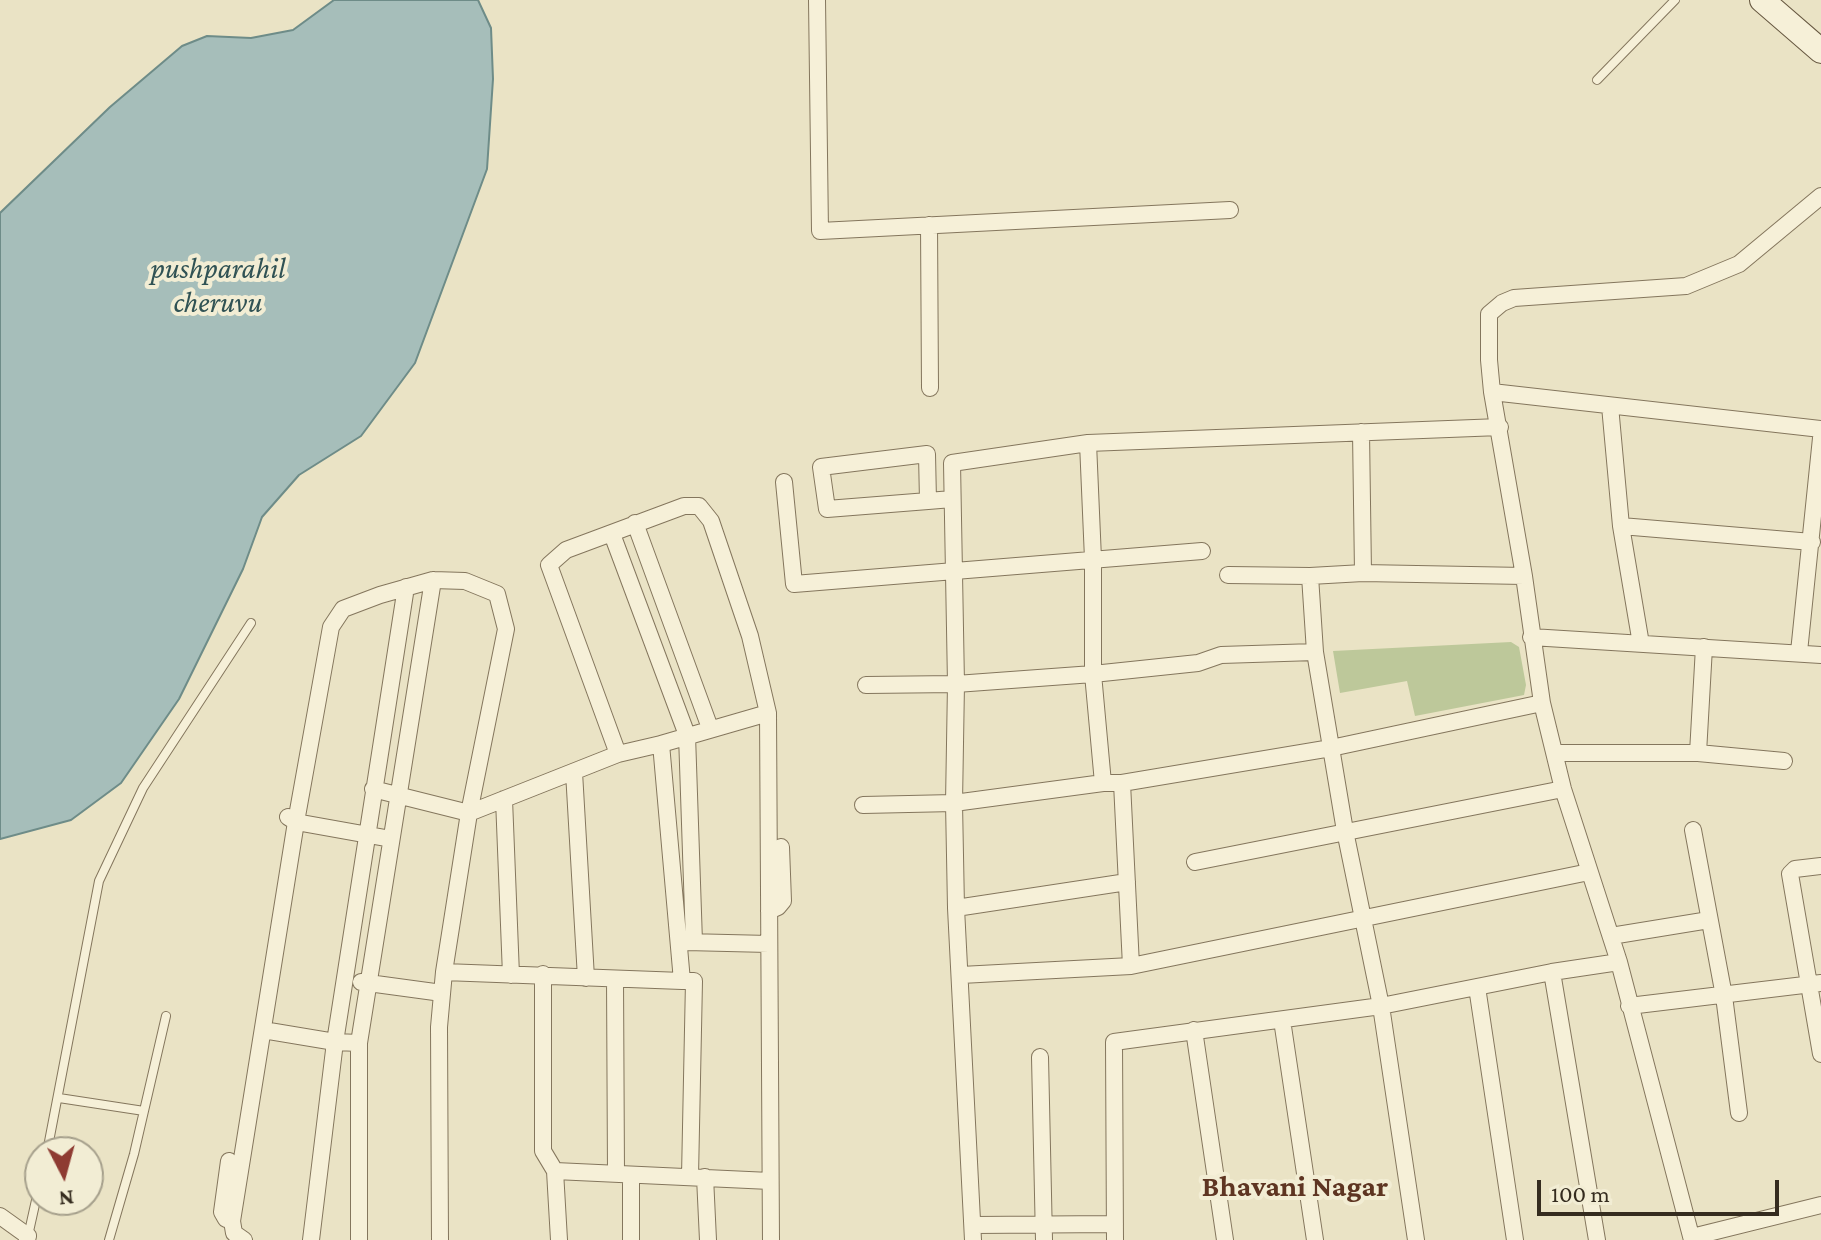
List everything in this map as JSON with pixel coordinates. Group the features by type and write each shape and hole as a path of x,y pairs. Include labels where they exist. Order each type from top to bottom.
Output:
{"street":[{"path":"817,0 820,231 1230,210"},
{"path":"1762,0 1821,51"},
{"path":"1821,196 1739,264 1686,286 1514,298 1489,314 1492,392 1542,703 1563,789 1619,962 1692,1239 1821,1205"},
{"path":"929,225 930,388"},
{"path":"1492,392 1821,429"},
{"path":"1610,406 1621,526 1641,644"},
{"path":"1500,427 1088,443 952,463 956,908 973,1233 1115,1232 1114,1042 1381,1006 1619,962"},
{"path":"1361,432 1363,573"},
{"path":"1799,652 1821,438"},
{"path":"1088,443 1093,559 1093,674 1103,783"},
{"path":"928,501 927,454 821,467 827,509 928,501 952,499"},
{"path":"784,482 794,584 1202,551"},
{"path":"618,754 549,565 566,550 684,506 699,506 711,521 750,636 768,713 771,1240"},
{"path":"635,523 710,728"},
{"path":"1621,526 1812,542"},
{"path":"612,534 687,735 694,942"},
{"path":"1228,575 1363,573 1524,576"},
{"path":"1310,576 1315,652 1345,831 1381,1006 1416,1240"},
{"path":"359,1240 359,1043 433,580"},
{"path":"244,1240 234,1233 232,1221 296,822 331,627 343,609 433,580 465,581 497,594 506,629 469,813 444,972 439,1027 440,1240"},
{"path":"311,1240 344,980 406,587"},
{"path":"1531,637 1821,655"},
{"path":"1698,753 1704,647"},
{"path":"866,685 956,684 1093,674 1198,663 1221,655 1315,652"},
{"path":"583,661 576,666 576,673 593,720"},
{"path":"863,805 954,803 1122,783 1331,748 1542,703"},
{"path":"373,789 469,813 618,754 768,713"},
{"path":"661,744 676,942 682,981"},
{"path":"298,748 287,813 290,819 391,839"},
{"path":"1555,753 1698,753 1784,761"},
{"path":"574,772 586,978"},
{"path":"1122,783 1131,966"},
{"path":"1195,862 1563,789"},
{"path":"504,799 511,975"},
{"path":"1693,830 1724,996 1739,1113"},
{"path":"769,911 783,901 780,845"},
{"path":"1821,866 1795,869 1790,874 1815,984 1821,1054"},
{"path":"961,975 1131,966 1589,872"},
{"path":"956,908 1127,882"},
{"path":"1611,936 1709,920"},
{"path":"676,942 769,944"},
{"path":"444,972 694,981 697,1176 708,1240"},
{"path":"1552,972 1597,1240"},
{"path":"543,974 543,1151 555,1171 559,1240"},
{"path":"615,979 623,1175 631,1240"},
{"path":"344,980 442,993"},
{"path":"1629,1006 1815,984"},
{"path":"1477,987 1515,1240"},
{"path":"1282,1020 1315,1240"},
{"path":"263,1030 359,1043"},
{"path":"1194,1030 1225,1240"},
{"path":"1040,1057 1044,1232"},
{"path":"229,1161 222,1212 226,1219 232,1221"},
{"path":"555,1171 770,1181"},
{"path":"0,1216 28,1238"}],"lane":[{"path":"1597,80 1675,0"},
{"path":"51,1136 99,881 143,788 251,623"},
{"path":"109,1240 166,1016"},
{"path":"59,1098 144,1111"},
{"path":"28,1238 33,1216"}],"green space":[{"path":"1511,642 1519,647 1526,685 1524,695 1415,716 1407,681 1340,693 1333,651"}],"water":[{"name":"pushparahil cheruvu","path":"334,0 478,0 491,28 493,79 487,169 415,363 361,436 299,475 262,517 243,569 179,699 121,783 71,820 0,839 0,213 110,107 182,46 207,36 251,38 293,30"}],"district":[{"name":"Bhavani Nagar","path":"1295,1187"}]}
